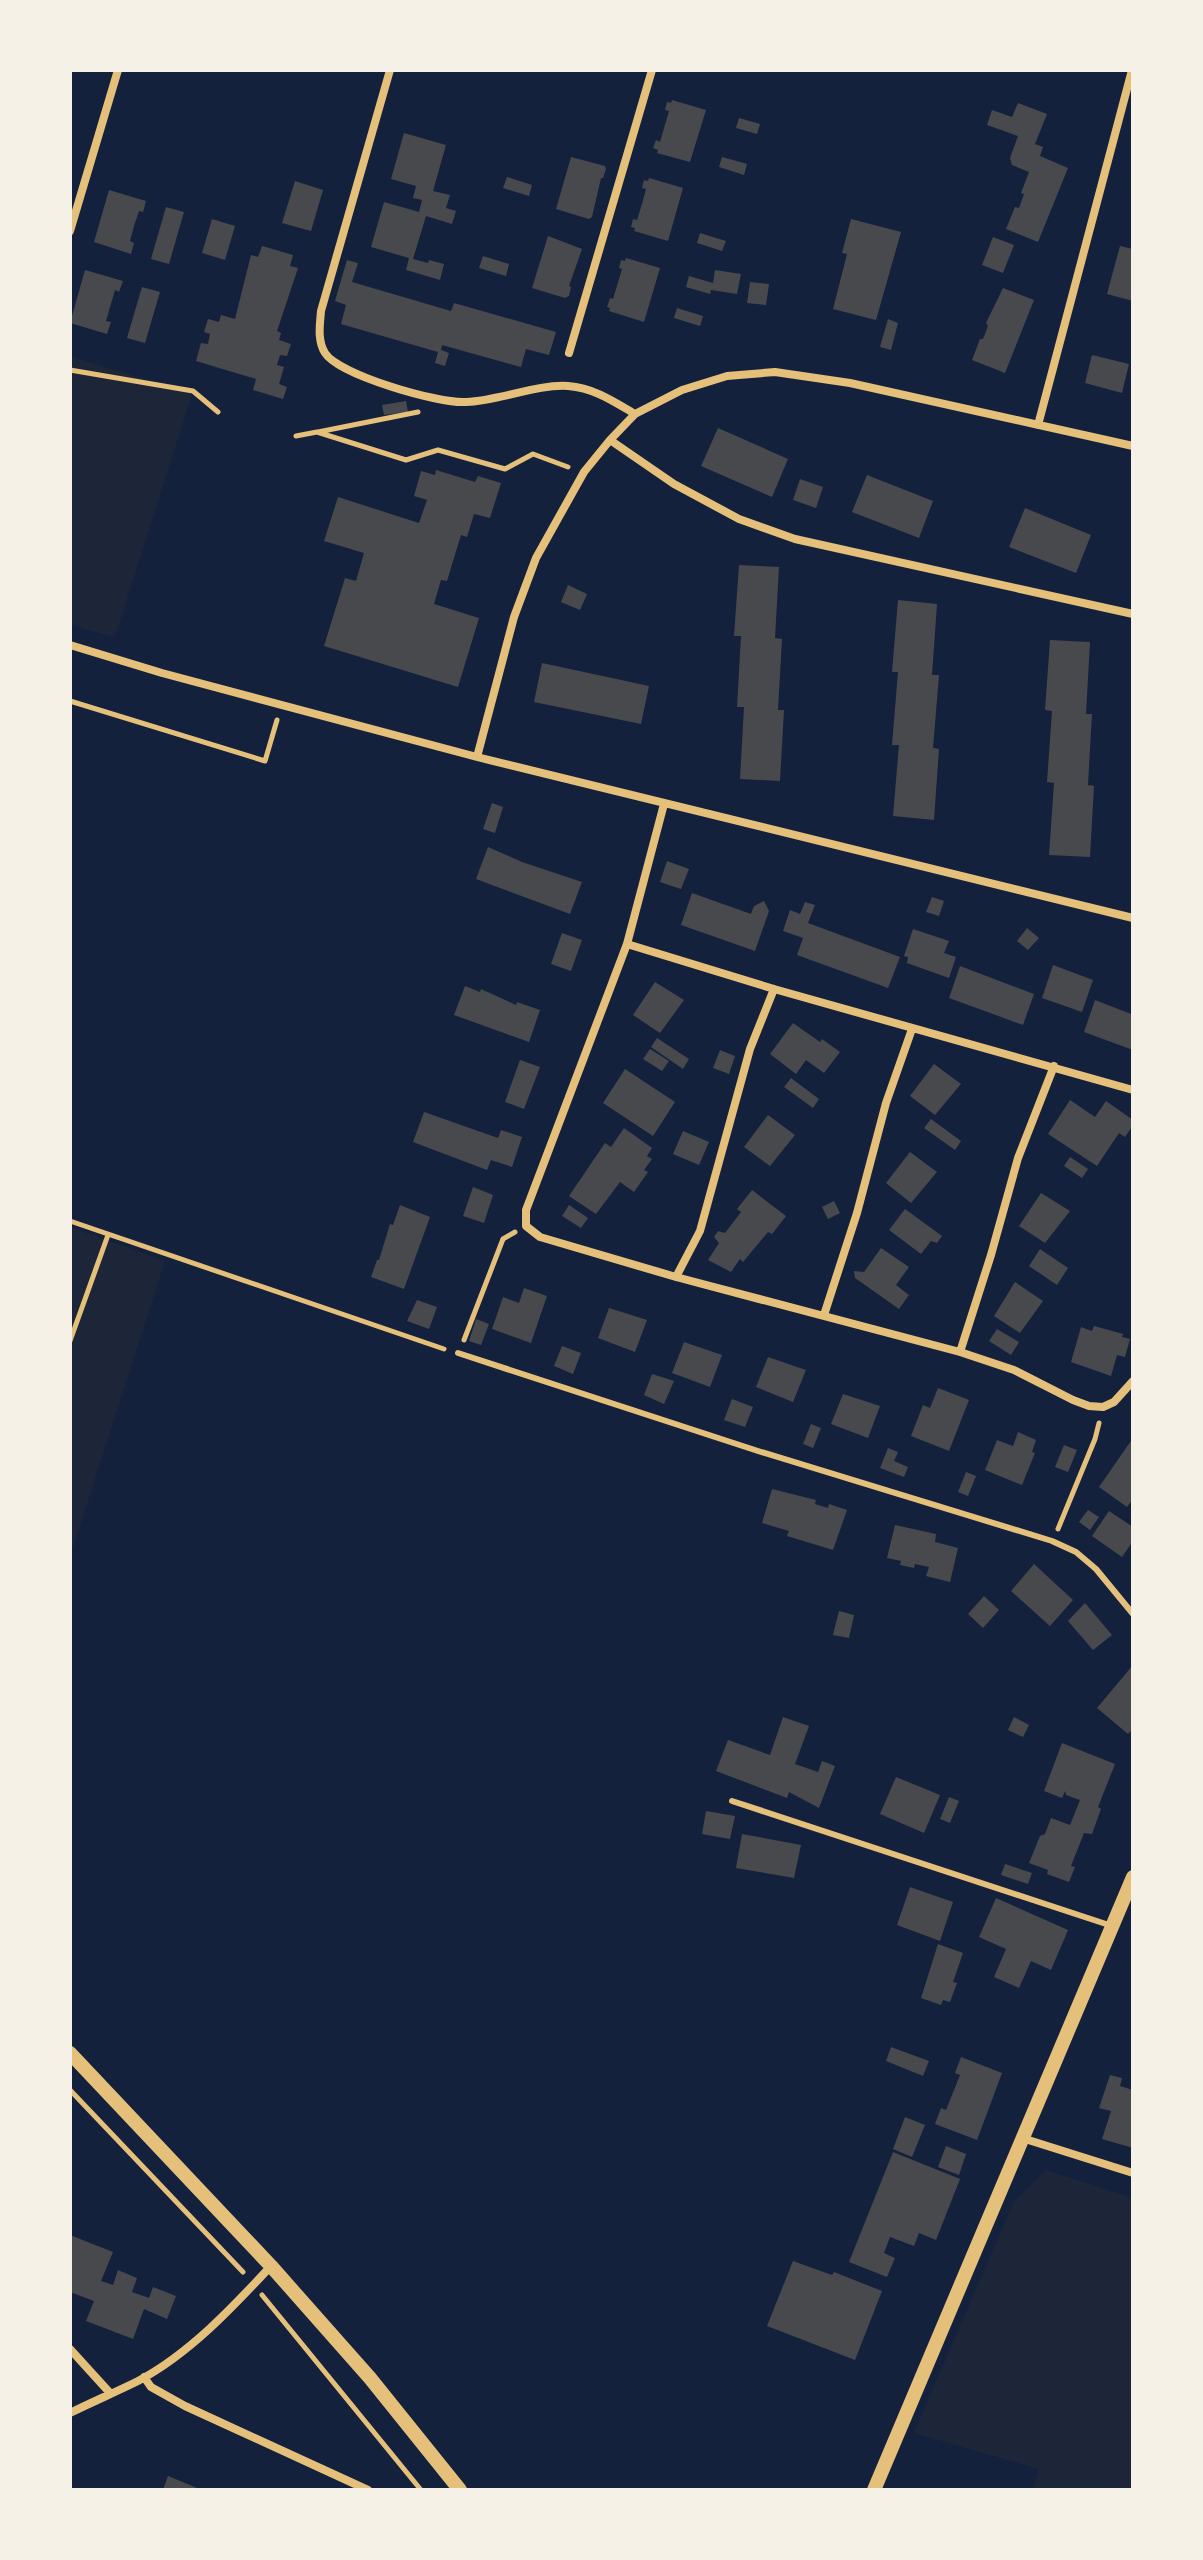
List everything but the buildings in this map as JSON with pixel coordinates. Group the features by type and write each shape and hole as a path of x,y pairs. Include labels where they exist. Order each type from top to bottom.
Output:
{"street":[{"path":"70,231 118,70"},
{"path":"390,70 321,311 319,333 324,352 337,365 353,373 437,400 466,403 563,386 603,394 635,414"},
{"path":"569,353 652,70"},
{"path":"1038,425 1132,70"},
{"path":"477,757 514,617 536,558 584,472 635,414 682,390 727,376 775,372 850,383 1133,446"},
{"path":"610,440 674,484 739,519 795,539 1133,614"},
{"path":"70,645 281,706 477,757 1133,918"},
{"path":"664,804 627,944 526,1210 526,1226 540,1237 676,1277 960,1352 1014,1370 1089,1406 1103,1407 1114,1402 1133,1381"},
{"path":"627,944 912,1029 1133,1090"},
{"path":"676,1277 700,1231 750,1049 774,989"},
{"path":"824,1315 857,1213 886,1103 912,1029"},
{"path":"960,1352 1018,1158 1054,1066"},
{"path":"874,2490 1133,1877"},
{"path":"70,2053 271,2266 370,2378 460,2490"},
{"path":"1021,2138 1133,2173"},
{"path":"70,2413 144,2377 175,2356 237,2302 271,2266"},
{"path":"70,2349 110,2393"},
{"path":"144,2377 151,2387 185,2406 365,2489"}],"lane":[{"path":"458,1353 758,1451 1052,1541 1076,1552 1096,1569 1133,1614"},
{"path":"732,1801 1112,1926"}],"path":[{"path":"70,370 193,391 218,412"},
{"path":"296,436 427,410 437,400"},
{"path":"317,432 406,460 438,450 505,469 533,454 584,472"},
{"path":"70,701 265,761 281,706"},
{"path":"70,1221 458,1353 503,1239 526,1226"},
{"path":"70,1341 108,1235"},
{"path":"1052,1541 1095,1439 1103,1407"}],"shaded area":[{"path":"70,356 192,394 115,637 70,625"},
{"path":"70,1227 165,1261 70,1557"},
{"path":"1046,2170 1133,2198 1133,2490 1033,2490 1039,2469 914,2433 1013,2203"}]}
